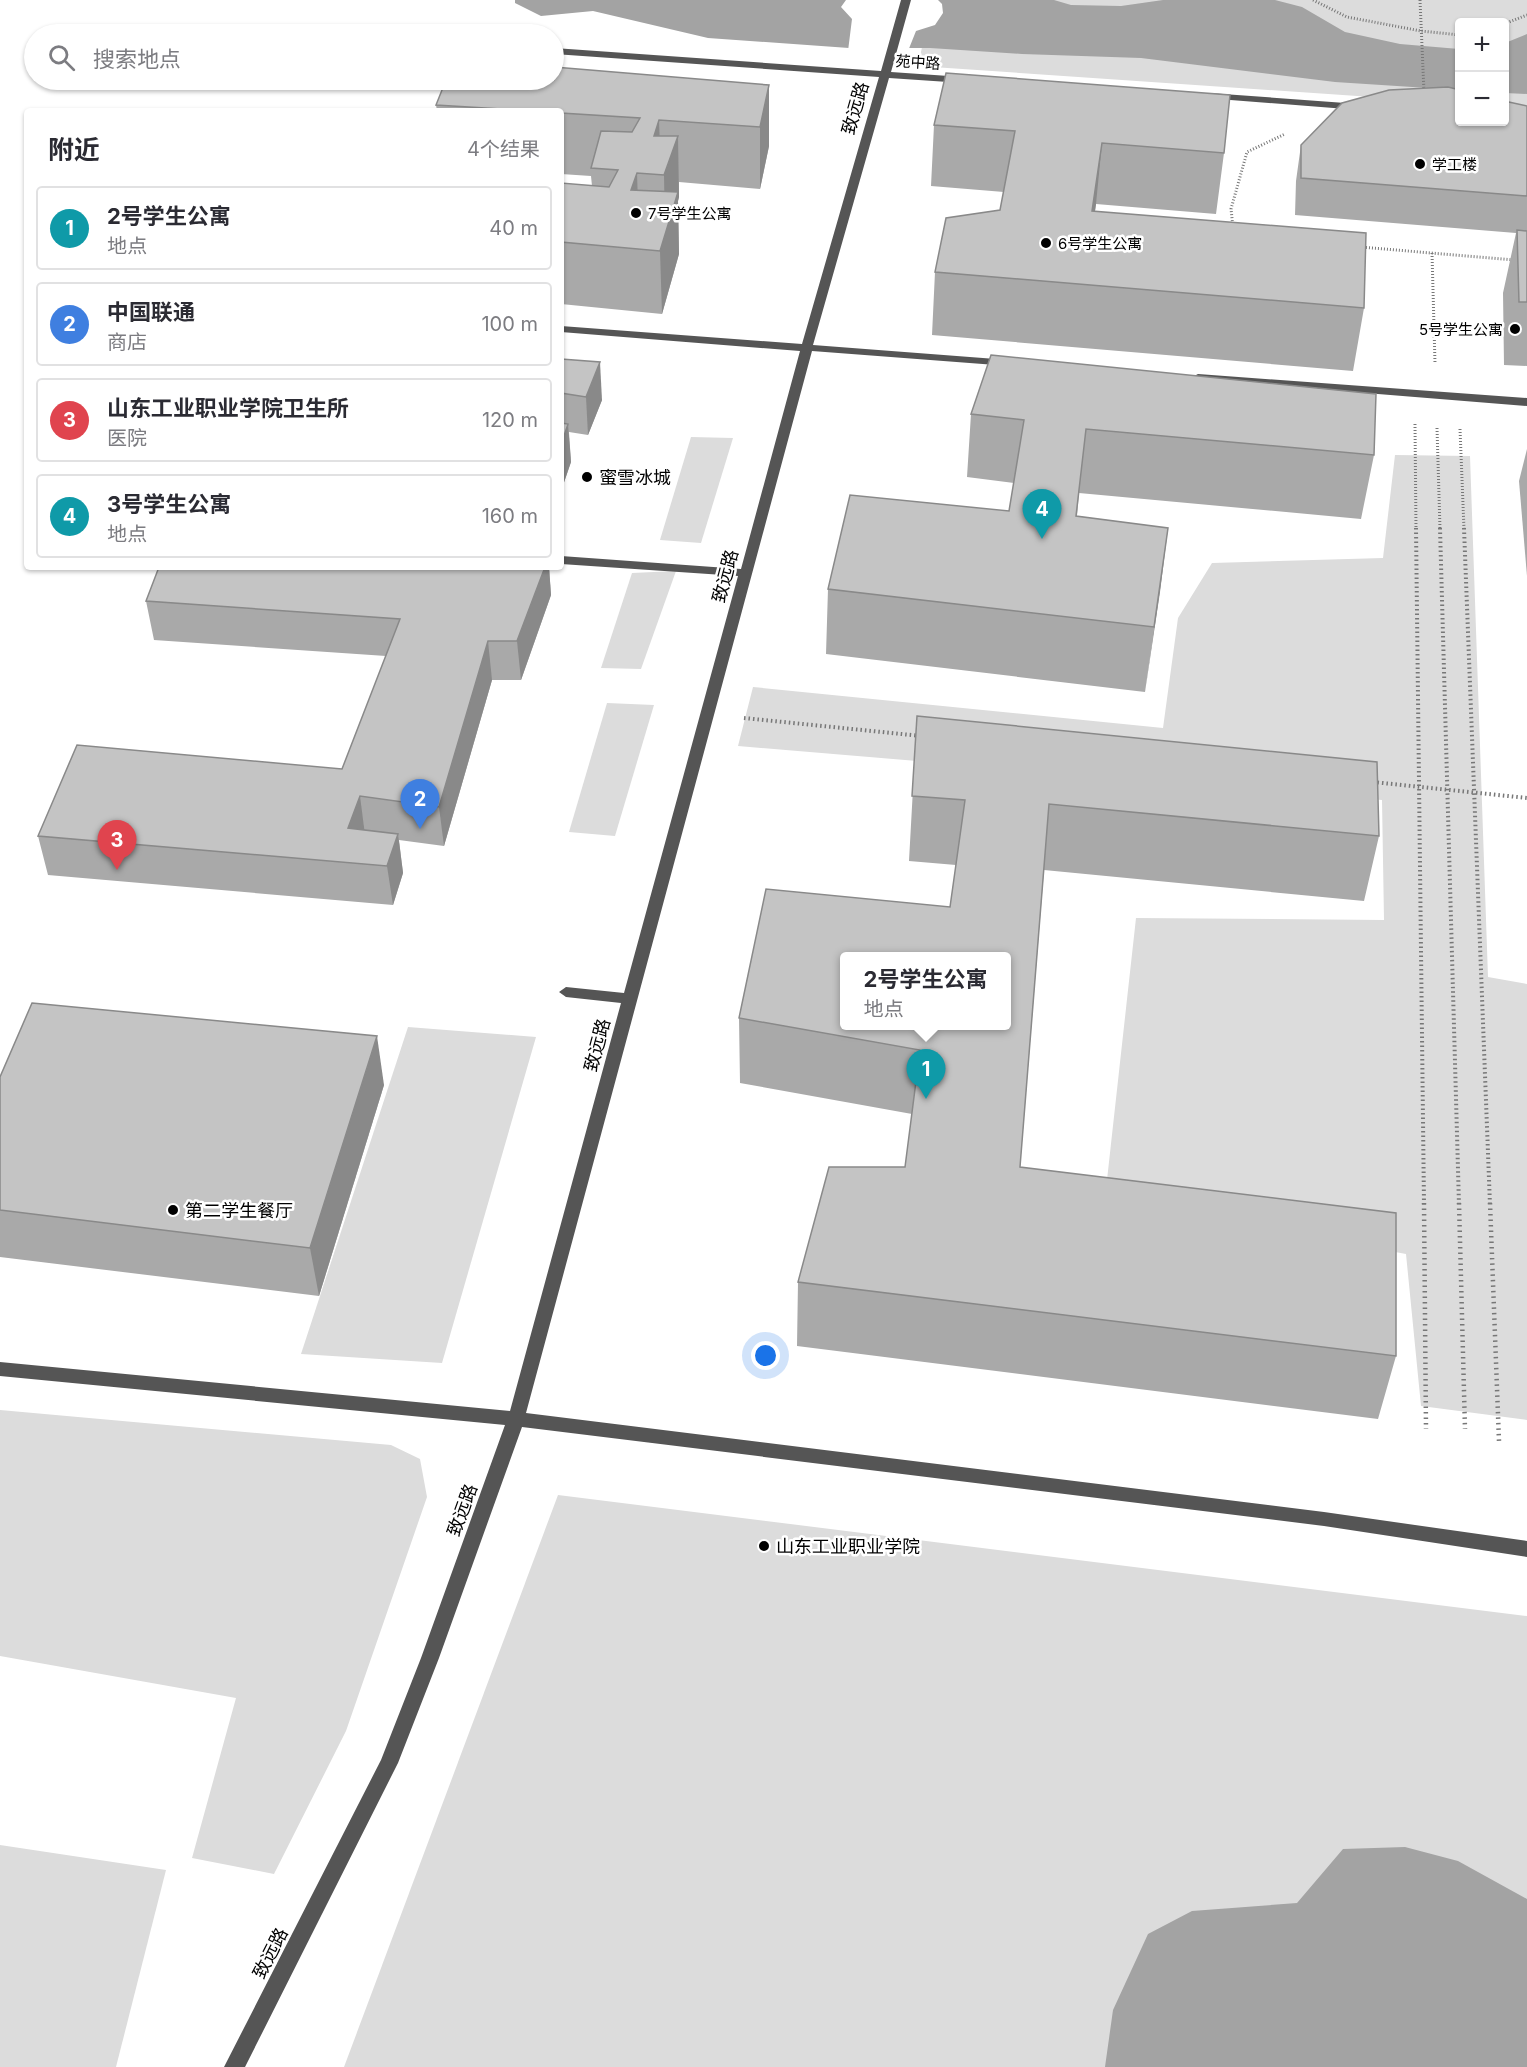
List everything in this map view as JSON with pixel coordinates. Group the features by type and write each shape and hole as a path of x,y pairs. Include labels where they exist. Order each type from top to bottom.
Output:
{"lane":[{"name":"致远路","path":"234,2067 389,1763 430,1658 516,1419 807,347 906,0"},
{"name":"苑中路","path":"564,52 979,81"},
{"path":"1202,96 1366,107"},
{"path":"564,328 1022,364"},
{"path":"1188,376 1527,402"},
{"path":"564,560 746,573"},
{"path":"566,992 630,999"},
{"path":"0,1369 516,1419 1324,1519 1527,1549"}],"path":[{"path":"1313,0 1347,17 1421,31 1455,34"},
{"path":"1420,0 1425,100"},
{"path":"1509,22 1527,15"},
{"path":"1234,237 1231,209 1247,152 1288,133"},
{"path":"1350,246 1515,260"},
{"path":"1432,253 1465,1429"},
{"path":"1414,393 1426,1429"},
{"path":"1459,397 1499,1441"},
{"path":"707,714 932,737"},
{"path":"1371,782 1527,798"}],"shaded area":[{"path":"515,0 1054,0 1071,5 1121,6 1163,0 1275,0 1302,7 1345,32 1400,44 1455,49 1455,90 1335,82 1141,58 930,48 849,48 708,38 593,11 541,16 515,3"},
{"path":"932,0 1527,0 1527,107 1509,106 1509,18 1455,18 1455,103 918,66"},
{"path":"1527,34 1527,94 1509,93 1509,41"},
{"path":"691,437 733,438 701,543 660,540"},
{"path":"1395,455 1470,456 1488,977 1527,984 1527,1420 1421,1406 1406,1254 1105,1198 1136,918 1384,920 1382,800 738,746 753,687 1163,728 1178,618 1212,563 1383,558"},
{"path":"676,571 641,669 601,668 632,573"},
{"path":"607,703 654,705 615,836 569,832"},
{"path":"408,1027 536,1037 442,1363 301,1354"},
{"path":"0,1410 391,1445 420,1459 427,1497 346,1731 274,1874 192,1858 236,1698 0,1656"},
{"path":"558,1495 1527,1616 1527,2067 344,2067"},
{"path":"0,1845 166,1870 116,2067 0,2067"},
{"path":"1405,1847 1458,1861 1527,1899 1527,2067 1105,2067 1113,2010 1148,1934 1192,1911 1297,1903 1343,1849"}],"pier":[{"path":"846,0 938,0 942,4 943,13 935,25 916,31 908,51 848,51 852,19 841,7"}],"building":[{"path":"564,68 769,85 760,127 659,120 654,136 678,136 664,175 637,173 631,190 678,192 660,251 564,242 564,183 609,187 618,170 591,168 601,131 632,132 640,118 564,113 564,108 484,108 436,105 442,90 564,90"},
{"path":"946,73 1230,95 1224,153 1102,143 1092,211 1366,233 1364,308 935,272 946,218 1000,210 1015,131 934,125"},
{"path":"1448,87 1455,89 1455,126 1509,126 1509,102 1527,106 1527,196 1301,178 1301,145 1342,103 1389,90"},
{"path":"1517,230 1527,231 1527,302 1519,302"},
{"path":"991,355 1376,394 1374,455 1086,429 1076,516 1168,528 1154,627 828,589 850,495 1009,511 1024,420 971,414"},
{"path":"564,359 600,362 586,397 564,393"},
{"path":"564,423 568,424 564,436"},
{"path":"158,570 544,570 517,641 488,641 439,807 360,796 348,828 398,834 387,866 38,836 77,745 342,769 400,619 146,601"},
{"path":"917,716 1377,762 1379,836 1049,804 1020,1167 1396,1213 1396,1356 798,1282 829,1167 905,1167 920,1050 739,1018 766,889 950,907 965,800 912,796"},
{"name":"第二学生餐厅","path":"32,1003 377,1036 310,1248 0,1210 0,1077"}],"place":[{"name":"学工楼","path":"1420,164"},
{"name":"7号学生公寓","path":"636,213"},
{"name":"6号学生公寓","path":"1046,243"},
{"name":"5号学生公寓","path":"1515,329"},
{"name":"蜜雪冰城","path":"587,477"},
{"name":"3号学生公寓","path":"1042,539"},
{"name":"中国联通","path":"420,829"},
{"name":"山东工业职业学院卫生所","path":"117,870"},
{"name":"2号学生公寓","path":"926,1099"},
{"name":"第二学生餐厅","path":"173,1210"},
{"name":"山东工业职业学院","path":"764,1546"}]}
